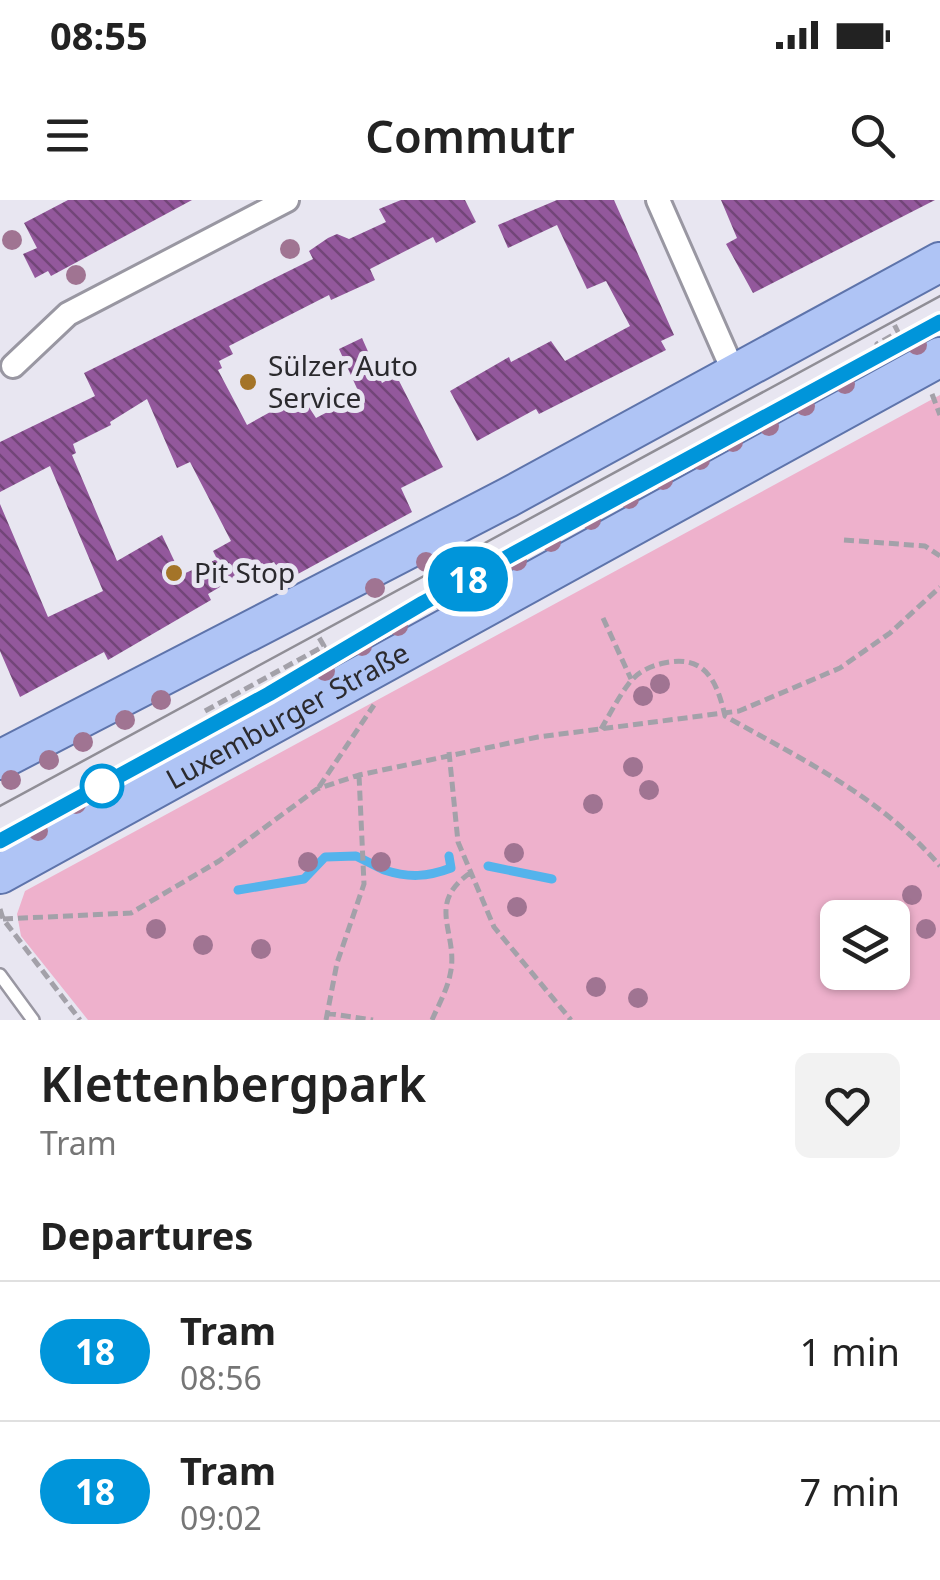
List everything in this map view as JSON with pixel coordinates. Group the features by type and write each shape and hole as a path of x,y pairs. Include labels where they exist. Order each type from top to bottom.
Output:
{"main road":[{"path":"0,760 507,498 940,262"},
{"name":"Luxemburger Straße","path":"0,874 940,358"}],"street":[{"path":"14,366 68,314 287,200"},
{"path":"658,200 735,374"}],"lane":[{"path":"0,976 33,1020"}],"path":[{"path":"880,348 877,344 898,332 896,327"},
{"path":"844,540 925,546 940,556"},
{"path":"3,919 132,913 219,860 317,790 359,775 450,752 601,729 726,716 840,668 890,633 940,587"},
{"path":"603,618 632,679"},
{"path":"205,711 263,685 324,646 321,640"},
{"path":"601,729 632,679 650,666 690,661 705,668 713,678 726,716 864,794 915,837 940,866"},
{"path":"317,790 370,716"},
{"path":"450,752 458,842 470,874 494,927 571,1020"},
{"path":"359,775 364,884 347,929 326,1017 373,1020"},
{"path":"432,1020 451,974 444,914 449,894 470,874"},
{"path":"0,908 3,919 80,1020"}],"shaded area":[{"path":"940,395 940,1020 88,1020 21,936 17,914 25,891"}],"building":[{"path":"68,200 192,200 51,276 48,271 35,278 23,254 37,248 24,223"},
{"path":"401,200 465,200 476,222 436,243 433,237 370,269 375,280 331,300 329,295 229,346 233,354 219,361 222,368 218,370 247,425 301,395 316,418 360,395 339,349 362,338 382,383 396,375 443,467 401,488 412,512 285,581 274,562 242,574 208,594 211,600 108,660 104,652 20,697 0,651 0,504 48,617 103,591 50,466 0,492 0,442 95,396 84,373 313,259 309,251 328,238 337,234 349,239 386,222 379,209","holes":["147,399 177,468 190,462 231,541 213,551 217,559 181,575 162,535 117,561 72,455 76,453 73,444 111,425 110,422"]},
{"path":"557,200 614,200 674,335 661,341 666,350 539,414 536,409 477,441 450,391 509,357 511,362 551,341 565,361 630,326 606,281 587,289 557,225 508,248 498,225"},
{"path":"721,200 935,200 753,293 726,244 737,238"}],"waterway":[{"path":"238,890 304,879 325,857 356,856 384,870"},
{"path":"384,870 410,875 434,873 451,868 449,856"},
{"path":"488,866 552,879"}],"tram line":[{"path":"0,806 940,296"},
{"path":"0,841 269,695 423,603 940,322"},
{"name":"18","path":"0,841 269,694 423,603 940,322"}],"place":[{"name":"Sülzer Auto Service","path":"248,382"},
{"name":"Pit Stop","path":"174,573"}]}
